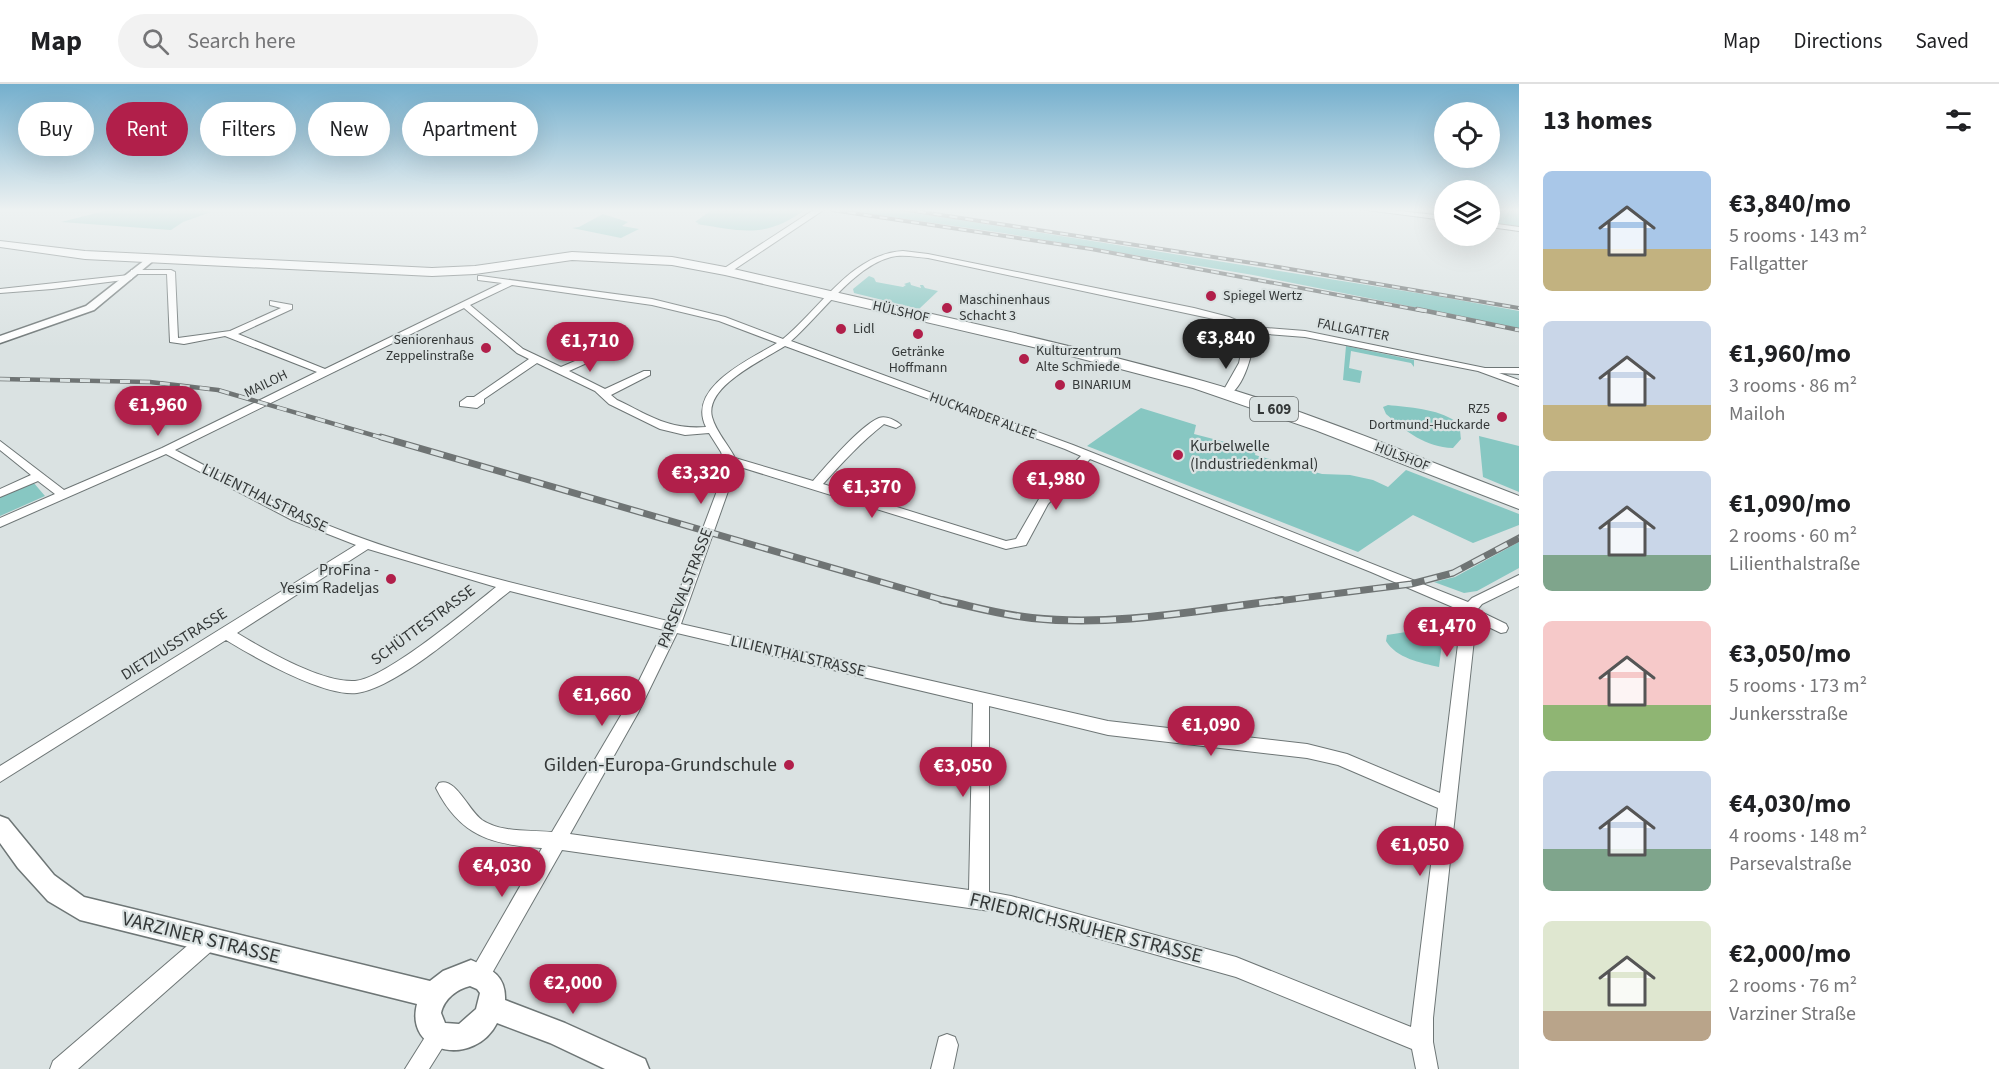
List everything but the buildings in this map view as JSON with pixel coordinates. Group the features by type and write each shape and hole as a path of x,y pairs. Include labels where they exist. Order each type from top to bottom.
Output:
{"main road":[{"name":"L 609","path":"100,255 444,272 475,270 572,255 672,261 832,296"},
{"path":"725,271 750,255"},
{"name":"HÜLSHOF","path":"832,296 1079,353 1227,393 1321,426 1519,503"}],"street":[{"name":"FALLGATTER","path":"832,296 879,259 896,255"},
{"name":"FALLGATTER","path":"920,255 1194,311 1226,319 1251,330 1305,334 1480,369 1519,371"},
{"path":"0,340 90,308 150,259"},
{"path":"0,291 132,274 171,272 173,340 184,341 229,334 289,307 273,303"},
{"name":"HUCKARDER ALLEE","path":"481,278 673,306 715,317 1088,455 1376,569 1470,611 1501,628"},
{"name":"MAILOH","path":"0,523 166,450 511,282"},
{"path":"832,296 785,342 734,373 716,391 706,411 712,429 731,460 994,543 1015,544 1024,537 1051,494 1088,455"},
{"path":"465,305 506,337 508,343 536,360 562,370 604,394 613,402 674,431 696,432 712,429"},
{"path":"1227,393 1239,375 1251,330"},
{"path":"229,334 325,372"},
{"path":"562,370 606,351"},
{"path":"477,399 536,360"},
{"name":"FALLGATTER","path":"1480,369 1519,383"},
{"path":"604,394 647,373"},
{"path":"816,485 851,445 866,432 883,420 896,424"},
{"path":"0,444 63,495"},
{"name":"LILIENTHALSTRASSE","path":"166,450 296,516 433,566 673,627 1108,728 1307,751 1341,759 1447,804"},
{"name":"PARSEVALSTRASSE","path":"480,975 559,841 652,671 673,627 732,467 731,460"},
{"path":"0,493 39,476"},
{"name":"DIETZIUSSTRASSE","path":"0,775 366,543"},
{"path":"1427,1069 1422,1042 1422,1018 1470,611 1477,601 1519,580"},
{"name":"SCHÜTTESTRASSE","path":"226,633 254,651 285,665 345,686 358,687 392,672 507,586"},
{"path":"979,899 981,698"},
{"name":"FRIEDRICHSRUHER STRASSE","path":"446,788 469,820 482,830 500,835 559,841 1011,905 1236,967 1422,1042"},
{"name":"VARZINER STRASSE","path":"0,826 45,881 66,902 80,908 434,995"},
{"path":"61,1069 208,941"},
{"path":"460,974 480,975 492,988 491,1008 478,1028 457,1038 440,1034 432,1026 429,1016 434,995 450,978 460,974"},
{"path":"491,1008 556,1032 635,1069"},
{"path":"416,1069 440,1034"},
{"path":"942,1069 947,1045"}],"shaded area":[{"path":"1134,255 1179,255 1519,311 1519,328 1253,275"},
{"path":"869,276 876,282 903,287 906,285 904,284 910,282 911,285 921,288 920,285 923,285 925,288 938,291 919,309 854,293 853,289"},
{"path":"1346,346 1414,360 1414,367 1411,363 1351,351 1349,368 1362,371 1360,383 1343,380"},
{"path":"1388,405 1423,409 1448,417 1458,425 1461,439 1453,448 1425,442 1386,414 1383,407"},
{"path":"1141,408 1196,425 1194,434 1256,450 1255,455 1322,474 1350,475 1373,480 1388,487 1406,470 1519,514 1519,525 1473,543 1413,515 1358,552 1087,446"},
{"path":"1479,436 1519,446 1519,492 1483,477"},
{"path":"33,482 45,496 0,516 0,494"},
{"path":"1519,542 1519,568 1477,591 1464,593 1434,582 1455,577"},
{"path":"1419,630 1431,631 1443,636 1439,667 1402,656 1386,641 1387,635"}],"railway":[{"path":"1123,255 1424,311"},
{"path":"1200,255 1519,308"},
{"path":"1417,309 1519,330"},
{"path":"0,379 150,382 218,390 386,439"},
{"path":"381,437 948,601"},
{"path":"1270,602 1411,584 1453,573 1519,538"},
{"path":"942,600 948,601"},
{"path":"948,601 1021,617 1094,620 1157,616 1282,600"}],"place":[{"name":"Spiegel Wertz","path":"1211,296"},
{"name":"Maschinenhaus Schacht 3","path":"947,308"},
{"name":"Lidl","path":"841,329"},
{"name":"Getränke Hoffmann","path":"918,334"},
{"name":"Seniorenhaus Zeppelinstraße","path":"486,348"},
{"name":"Kulturzentrum Alte Schmiede","path":"1024,359"},
{"name":"BINARIUM","path":"1060,385"},
{"name":"RZ5 Dortmund-Huckarde","path":"1502,417"},
{"name":"Kurbelwelle (Industriedenkmal)","path":"1178,455"},
{"name":"ProFina - Yesim Radeljas","path":"391,579"},
{"name":"Gilden-Europa-Grundschule","path":"789,765"}]}
